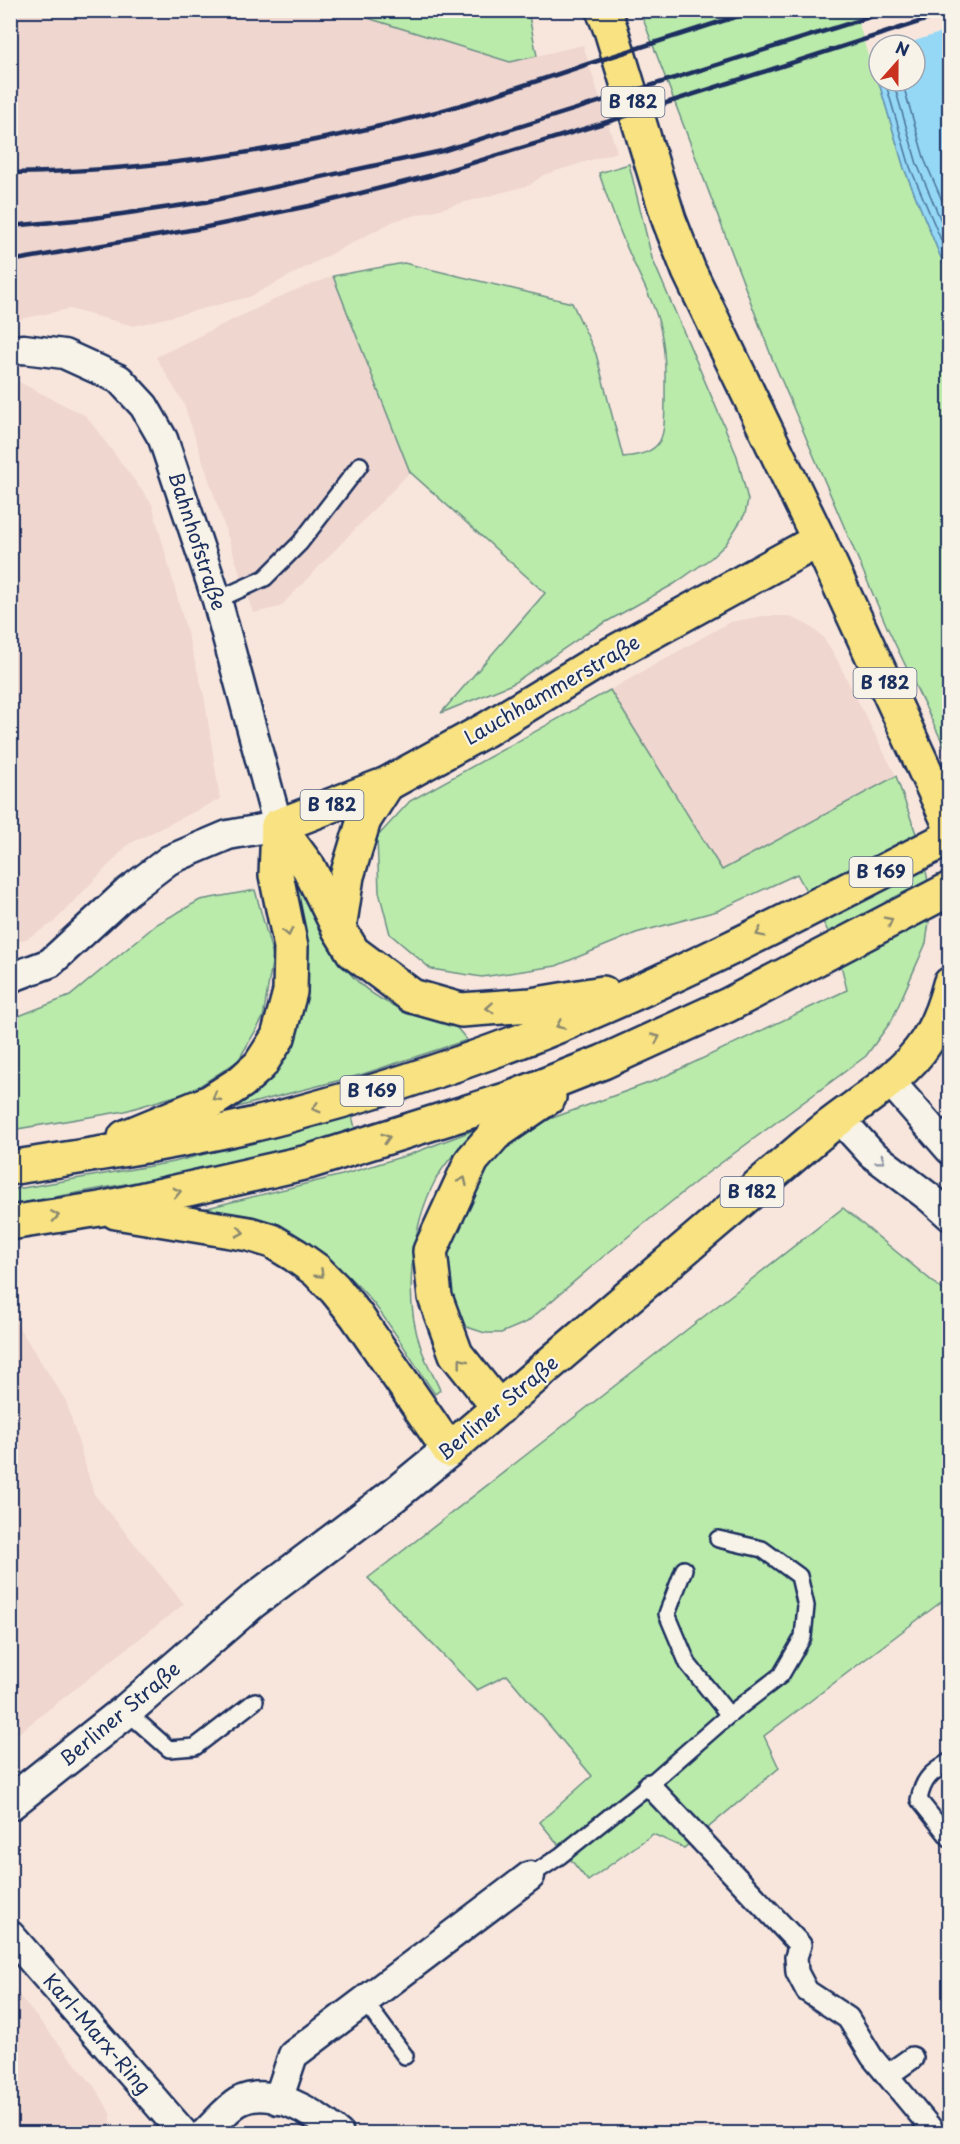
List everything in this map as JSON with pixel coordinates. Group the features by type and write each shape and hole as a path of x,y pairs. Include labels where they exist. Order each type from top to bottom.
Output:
{"main road":[{"name":"B 182","path":"603,10 669,220 689,271 819,540 950,827"},
{"name":"Lauchhammerstraße","path":"278,826 387,784 487,729 597,662 819,540"},
{"path":"339,929 347,876 364,820 387,784"},
{"path":"278,826 309,868 353,952 412,996 462,1010 531,1005 652,984"},
{"path":"79,1157 210,1102 241,1082 260,1065 278,1037 290,992 291,947 276,875 278,826"},
{"name":"B 169","path":"10,1168 174,1142 281,1118 374,1091 541,1033 652,984 812,908 950,837"},
{"name":"B 169","path":"10,1223 100,1209 308,1162 509,1099 603,1062 728,1005 950,889"},
{"name":"Berliner Straße","path":"10,1803 126,1711 253,1601 394,1495 449,1450 665,1268 815,1137 889,1080 926,1043 944,1007 950,984"},
{"path":"499,1408 456,1353 435,1297 430,1251 472,1160 495,1134 603,1062"},
{"path":"100,1209 249,1234 272,1241 296,1255 316,1270 356,1315 449,1450"}],"street":[{"name":"Bahnhofstraße","path":"10,350 24,349 64,354 119,379 144,406 163,438 217,600 278,826"},
{"path":"10,978 50,963 127,892 169,860 228,836 278,826"},
{"path":"889,1080 950,1150"},
{"path":"840,1119 872,1154 923,1192 950,1216"},
{"path":"649,1785 791,1934 800,1946 796,1957 797,1972 807,1992 848,2018 872,2057 936,2133"},
{"path":"278,2100 293,2055 530,1876"},
{"name":"Karl-Marx-Ring","path":"10,1935 184,2133"},
{"path":"888,2075 912,2058"},
{"path":"204,2133 237,2102 253,2096 296,2104 339,2133"}],"lane":[{"path":"217,600 265,578 300,543 360,465"},
{"path":"530,1876 560,1856 649,1785 729,1715 781,1675 803,1638 806,1606 799,1576 762,1549 718,1539"},
{"path":"684,1569 667,1614 688,1664 729,1715"},
{"path":"126,1711 169,1749 195,1747 255,1701"},
{"path":"950,1761 931,1772 921,1788 919,1800 950,1839"},
{"path":"365,2002 405,2056"}],"shaded area":[{"path":"11,11 345,11 510,62 583,45 617,152 543,175 530,185 394,221 249,297 134,326 69,309 11,321"},
{"path":"333,276 410,472 280,607 253,613 184,404 156,357 288,293"},
{"path":"11,378 86,416 152,504 204,695 220,799 129,844 53,923 28,938 11,944"},
{"path":"763,616 788,616 808,625 822,636 833,652 896,776 722,870 610,690 730,622"},
{"path":"11,1315 66,1401 94,1494 184,1604 11,1739"},
{"path":"11,1986 98,2091 111,2115 110,2133 11,2133"}],"green space":[{"path":"345,11 528,11 537,56 510,62"},
{"path":"640,11 858,11 867,42 867,93 882,93 904,168 949,277 949,756 887,627 772,358"},
{"path":"629,164 652,258 737,456 748,500 745,514 726,544 711,558 674,584 590,631 512,684 441,713 545,593 410,472 333,276 404,263 572,303 596,354 623,457 648,452 660,441 663,433 665,375 663,341 653,304 623,238 599,173"},
{"path":"610,690 722,870 896,776 921,848 932,900 926,943 892,1020 866,1056 702,1177 527,1322 501,1333 485,1333 464,1326 448,1301 446,1234 460,1200 503,1145 536,1124 657,1080 847,990 837,948 797,874 717,911 636,933 556,966 482,977 431,969 390,934 379,892 377,837 410,801"},
{"path":"305,880 321,925 331,945 355,979 371,993 391,1005 419,1015 452,1022 467,1040 360,1075 237,1107 235,1102 288,1048 301,1017 307,978 306,945 294,882"},
{"path":"255,890 273,956 263,1018 238,1061 192,1091 125,1111 11,1130 11,1019 70,996 157,924 200,900"},
{"path":"352,1116 356,1132 245,1162 11,1205 11,1190 174,1162"},
{"path":"477,1129 450,1159 436,1179 421,1218 412,1262 412,1307 415,1328 425,1359 440,1390 435,1394 379,1310 335,1265 295,1239 273,1229 251,1220 203,1209 342,1175 411,1154"},
{"path":"843,1208 949,1295 949,1596 764,1736 779,1768 684,1848 653,1834 588,1881 540,1822 592,1776 507,1675 477,1690 368,1578"}],"water":[{"path":"858,11 949,11 949,277 904,168 882,93 927,93 927,33 867,33 867,42"}],"pier":[{"path":"855,10 949,11 949,30 927,37 927,33 867,33 867,52"}],"railway":[{"path":"10,173 168,163 273,148 377,127 468,103 757,10"},
{"path":"10,226 87,219 205,202 442,151 892,10"},
{"path":"10,261 202,228 309,206 429,176 607,122 950,12"}]}
